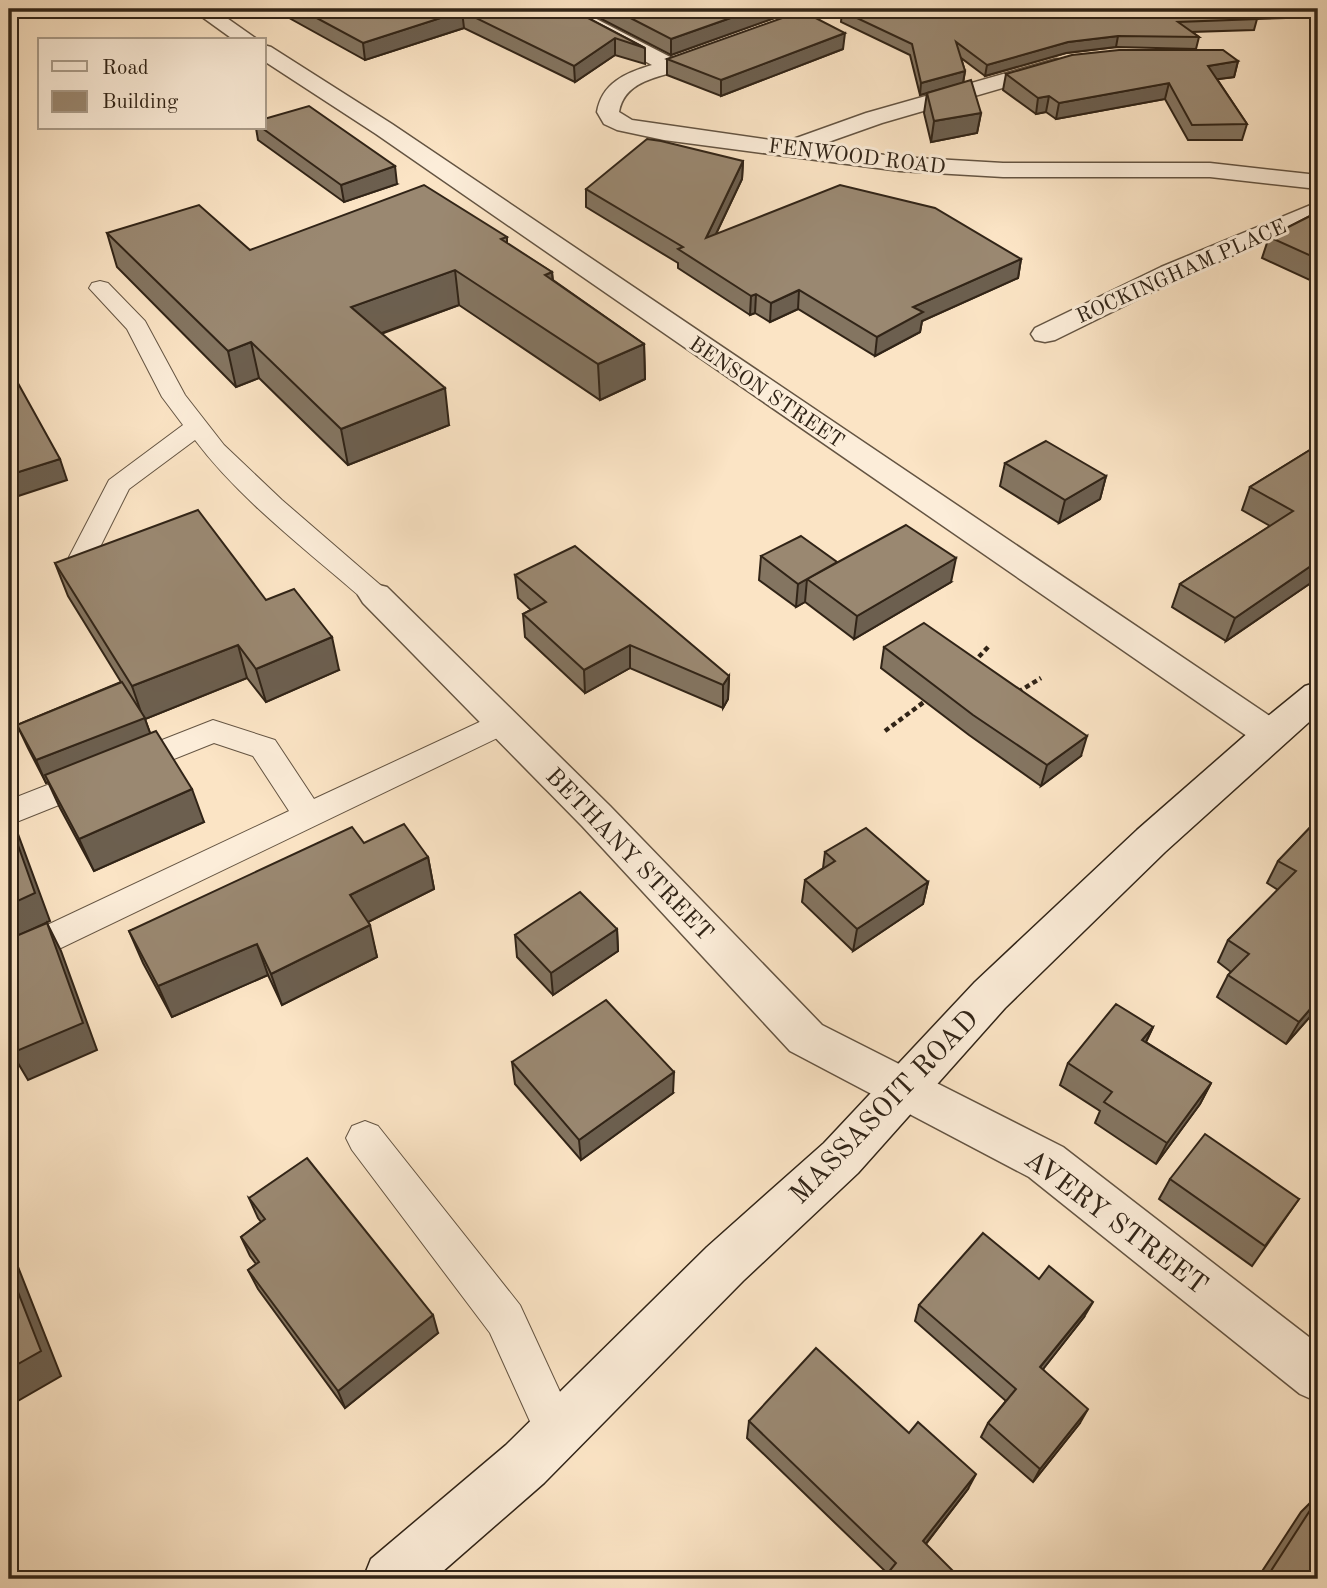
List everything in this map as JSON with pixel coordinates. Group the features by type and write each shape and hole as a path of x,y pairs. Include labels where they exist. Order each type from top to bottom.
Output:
{"street":[{"path":"201,9 245,38"},
{"name":"FENWOOD ROAD","path":"562,9 679,63 619,86 608,104 612,119 664,133 940,167 1210,170 1318,182"},
{"path":"739,41 825,9"},
{"name":"BENSON STREET","path":"266,52 384,129 1270,734"},
{"path":"789,149 874,118 1003,79 1075,61"},
{"name":"ROCKINGHAM PLACE","path":"1045,334 1170,273 1318,209"},
{"name":"BETHANY STREET","path":"375,595 654,876 806,1038 903,1087"},
{"name":"MASSASOIT ROAD","path":"391,1579 525,1464 725,1264 841,1158 903,1087 990,995 1151,841 1270,734 1318,695"},
{"name":"AVERY STREET","path":"903,1087 1046,1162 1318,1376"}],"lane":[{"path":"100,288 137,326 174,397 240,477 375,595"},
{"path":"82,557 118,485 197,427"},
{"path":"9,959 501,723"},
{"path":"9,813 213,731 264,748 307,816"},
{"path":"365,1138 505,1319 557,1433"}],"path":[{"path":"967,670 989,646"},
{"path":"1018,693 1041,678"},
{"path":"886,731 938,693"}],"building":[{"path":"300,9 571,9 645,48 615,38 574,66 462,11 363,43"},
{"path":"613,9 756,9 671,39"},
{"path":"1248,9 1257,19 1178,22 1199,37 1118,36 1068,42 987,65 956,42 965,71 921,83 912,44 842,11"},
{"path":"802,11 845,33 721,80 667,59"},
{"path":"1119,50 1223,50 1238,61 1208,66 1247,124 1192,125 1169,83 1059,103 1049,96 1038,98 1006,74 1072,55"},
{"path":"971,80 981,113 934,121 927,93"},
{"path":"309,106 395,166 341,185 265,130 266,118"},
{"path":"647,139 743,161 706,238 840,185 935,208 1021,259 913,307 923,312 877,337 799,290 771,303 756,294 751,296 678,249 683,247 586,189"},
{"path":"424,185 507,237 501,239 552,272 545,275 644,344 598,364 455,270 351,307 445,388 341,429 251,342 228,351 107,233 199,205 250,250"},
{"path":"1318,212 1318,259 1269,237"},
{"path":"9,367 60,459 9,475"},
{"path":"1046,441 1106,476 1065,500 1005,463"},
{"path":"1318,445 1318,561 1235,618 1180,584 1293,511 1250,487"},
{"path":"198,510 266,600 294,589 332,637 256,669 238,645 132,686 55,563"},
{"path":"906,525 956,558 857,616 807,579"},
{"path":"801,536 837,562 798,584 761,556"},
{"path":"575,546 729,676 723,685 630,645 584,670 523,614 546,602 515,575"},
{"path":"924,623 1087,736 1047,765 973,715 884,647"},
{"path":"122,682 145,718 36,760 17,725"},
{"path":"156,731 192,789 79,839 45,775"},
{"path":"1318,819 1318,1000 1299,1022 1228,975 1249,954 1228,940 1296,871 1278,861"},
{"path":"9,820 35,893 9,905"},
{"path":"404,824 428,857 350,895 370,925 271,974 257,944 158,986 129,931 352,827 364,843"},
{"path":"866,828 928,882 857,929 805,880 835,861 825,852"},
{"path":"580,892 617,929 551,973 515,935"},
{"path":"47,923 83,1023 12,1053 9,1044 9,939"},
{"path":"606,1000 674,1072 579,1140 512,1062"},
{"path":"1116,1004 1153,1027 1142,1040 1211,1083 1167,1143 1104,1102 1112,1092 1068,1063"},
{"path":"1205,1134 1299,1199 1265,1246 1170,1179"},
{"path":"307,1158 433,1315 338,1391 248,1270 259,1262 241,1237 265,1219 249,1198"},
{"path":"983,1233 1039,1279 1049,1266 1093,1302 1040,1367 1088,1409 1040,1469 988,1423 1016,1389 919,1305"},
{"path":"9,1269 41,1351 9,1369"},
{"path":"816,1348 909,1433 918,1422 976,1474 923,1541 961,1579 883,1579 896,1563 749,1421"},
{"path":"1318,1498 1318,1579 1269,1579 1267,1577"}]}
